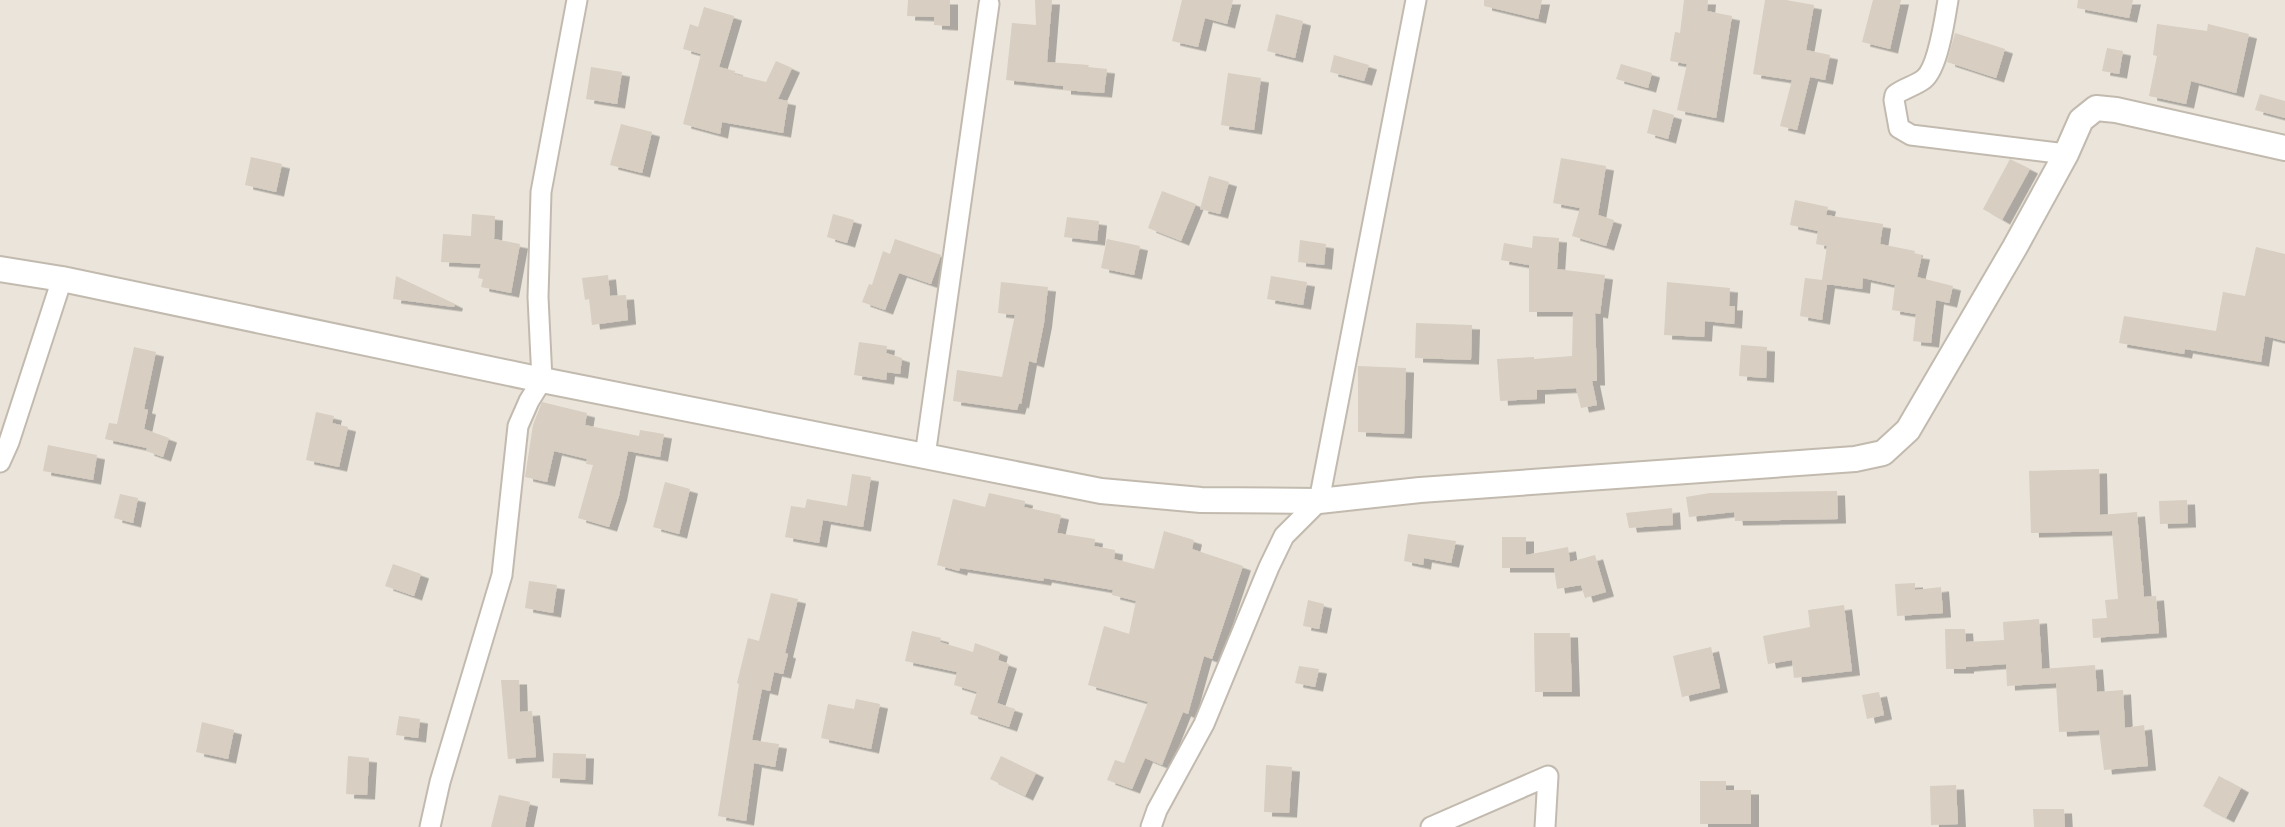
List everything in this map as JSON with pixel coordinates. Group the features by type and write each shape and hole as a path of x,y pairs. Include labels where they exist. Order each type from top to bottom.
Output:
{"street":[{"path":"430,827 440,782 502,575 519,426 529,401 542,380 538,297 541,192 577,0"},
{"path":"1151,827 1157,810 1204,724 1284,536 1319,501 1416,0"},
{"path":"1948,0 1941,42 1930,72 1923,80 1895,95 1899,128 1911,135 2066,154"},
{"path":"925,456 989,4"},
{"path":"0,268 542,380 1101,491 1201,500 1319,501 1420,490 1558,482 1855,458 1883,453 1908,429 2066,154 2081,120 2096,108 2116,110 2285,148"},
{"path":"0,462 9,442 62,279"},
{"path":"1431,827 1548,776 1545,827"}],"shaded area":[{"path":"0,0 2285,0 2285,827 0,827"}],"building":[{"path":"908,0 950,0 950,26 934,25 934,17 907,16"},
{"path":"1035,0 1052,0 1047,62 1107,69 1104,93 1063,90 1063,86 1006,80 1012,23 1036,25"},
{"path":"1182,0 1233,0 1227,24 1205,18 1198,47 1172,41"},
{"path":"1484,0 1542,0 1538,19 1484,6"},
{"path":"1684,0 1708,0 1707,11 1732,16 1716,118 1677,110 1687,64 1670,61 1675,32 1680,33"},
{"path":"1765,0 1786,0 1814,5 1806,50 1830,55 1825,80 1810,77 1797,130 1780,126 1792,80 1753,74"},
{"path":"1873,0 1901,0 1890,49 1862,42"},
{"path":"2078,0 2133,0 2129,18 2077,8"},
{"path":"704,7 734,16 719,67 735,71 734,74 766,82 776,61 792,68 778,99 788,101 783,133 722,122 720,134 683,124 701,54 683,49 690,24 698,27"},
{"path":"1276,14 1303,21 1295,58 1267,51"},
{"path":"2157,24 2207,31 2208,24 2249,34 2236,93 2191,81 2186,104 2149,96 2157,56 2153,55"},
{"path":"1955,33 2005,49 1996,78 1947,62"},
{"path":"2107,48 2123,51 2119,74 2102,71"},
{"path":"1334,55 1369,65 1364,81 1330,72"},
{"path":"1621,64 1652,73 1648,88 1616,79"},
{"path":"591,67 622,72 617,104 586,99"},
{"path":"1228,73 1261,78 1254,130 1221,125"},
{"path":"2260,94 2285,101 2285,118 2255,110"},
{"path":"1653,109 1674,115 1668,139 1647,133"},
{"path":"621,124 652,132 642,173 610,165"},
{"path":"251,157 282,164 276,192 245,185"},
{"path":"1561,158 1606,166 1598,215 1614,220 1606,246 1572,236 1580,208 1553,203"},
{"path":"2010,159 2030,169 2002,220 1983,209"},
{"path":"1209,176 1229,182 1220,214 1200,209"},
{"path":"1162,191 1196,204 1181,241 1148,228"},
{"path":"1795,200 1828,207 1826,215 1883,224 1880,244 1922,255 1917,277 1953,286 1949,303 1936,300 1931,343 1913,341 1916,314 1892,310 1895,285 1863,278 1862,289 1827,284 1822,320 1800,316 1805,278 1822,280 1827,246 1816,244 1818,231 1790,225"},
{"path":"472,214 495,216 494,239 520,244 511,293 481,287 483,279 478,278 481,264 441,262 443,234 471,236"},
{"path":"833,214 854,220 847,243 827,237"},
{"path":"1067,217 1099,221 1097,241 1064,237"},
{"path":"1533,236 1559,238 1557,269 1605,275 1600,314 1595,313 1597,381 1592,381 1597,405 1581,408 1576,388 1537,390 1537,399 1500,401 1497,359 1572,356 1573,312 1529,312 1529,265 1501,260 1504,243 1532,248"},
{"path":"895,239 941,255 931,284 899,273 885,310 862,302 869,284 872,285 883,251 890,254"},
{"path":"1107,239 1140,246 1134,275 1101,268"},
{"path":"1300,240 1326,244 1324,265 1298,262"},
{"path":"2256,247 2285,254 2285,341 2265,336 2261,362 2185,349 2184,354 2119,343 2124,316 2216,331 2223,292 2245,296"},
{"path":"608,275 610,296 626,295 628,320 592,325 589,299 585,300 582,278"},
{"path":"396,276 455,304 454,307 393,299"},
{"path":"1271,276 1307,282 1303,305 1267,299"},
{"path":"1001,282 1048,287 1036,363 1029,361 1021,404 1019,403 1017,410 953,401 957,370 1002,377 1015,315 998,313"},
{"path":"1667,282 1730,288 1729,306 1735,306 1734,324 1705,321 1704,337 1664,335"},
{"path":"1416,323 1472,325 1471,360 1415,358"},
{"path":"859,342 887,346 886,353 902,358 900,374 887,372 886,380 854,375"},
{"path":"1741,345 1767,347 1766,378 1739,376"},
{"path":"134,347 156,352 144,409 148,410 144,429 169,438 163,457 146,451 147,448 105,439 109,423 117,424"},
{"path":"1358,366 1406,368 1404,434 1358,432"},
{"path":"542,402 587,413 585,425 639,436 640,430 664,434 660,457 628,451 619,496 609,527 578,518 593,465 586,464 587,459 554,451 547,482 525,477 533,425"},
{"path":"316,412 334,416 332,423 348,427 339,467 306,460"},
{"path":"48,445 97,455 93,480 43,471"},
{"path":"2099,469 2100,515 2137,512 2144,597 2156,596 2159,633 2093,638 2092,619 2107,618 2105,600 2118,599 2112,531 2031,533 2029,471"},
{"path":"852,474 871,477 863,527 823,520 819,543 785,537 791,506 805,508 807,499 847,506"},
{"path":"665,482 690,489 679,534 653,527"},
{"path":"1837,491 1838,519 1735,521 1734,512 1689,517 1686,497 1710,493"},
{"path":"989,493 1025,501 1024,507 1061,515 1057,533 1095,539 1094,546 1115,550 1114,559 1154,569 1164,531 1194,540 1192,549 1243,566 1212,659 1204,656 1188,714 1183,712 1162,765 1145,758 1132,789 1107,780 1115,760 1124,763 1148,702 1088,685 1104,626 1129,634 1136,601 1112,595 1113,590 1044,578 1043,581 960,568 959,571 937,565 953,499 985,507"},
{"path":"120,494 138,498 133,523 114,518"},
{"path":"2187,500 2188,523 2160,524 2159,501"},
{"path":"1672,508 1673,525 1629,528 1626,513"},
{"path":"1408,534 1456,541 1451,563 1424,558 1423,565 1404,561"},
{"path":"1502,537 1526,537 1526,555 1568,547 1570,562 1595,555 1606,592 1585,598 1581,585 1557,589 1554,568 1502,568"},
{"path":"393,564 421,574 414,596 385,586"},
{"path":"529,581 557,585 553,613 525,608"},
{"path":"1915,583 1915,590 1941,587 1943,613 1897,616 1895,584"},
{"path":"771,593 798,599 785,653 788,654 783,674 774,672 770,691 762,689 752,740 779,744 775,767 754,763 746,821 718,816 739,684 737,683 748,638 759,641"},
{"path":"1308,600 1324,604 1319,629 1303,626"},
{"path":"1844,605 1852,671 1794,678 1792,660 1768,664 1763,636 1810,627 1808,610"},
{"path":"2039,619 2042,669 2095,665 2097,692 2123,690 2125,728 2144,725 2148,766 2104,770 2099,730 2059,732 2056,683 2007,686 2006,664 1946,669 1945,629 1965,629 1966,642 2004,640 2003,622"},
{"path":"912,631 941,638 940,642 973,652 975,643 1000,652 998,660 1009,664 997,703 1015,709 1009,727 970,714 977,692 954,685 957,672 905,661"},
{"path":"1534,633 1570,633 1572,692 1535,692"},
{"path":"1711,647 1720,688 1682,697 1673,656"},
{"path":"1299,666 1319,669 1315,687 1295,683"},
{"path":"501,680 519,680 520,712 532,711 536,757 508,759"},
{"path":"1879,692 1884,715 1867,719 1862,695"},
{"path":"856,699 880,704 871,749 821,738 828,704 854,709"},
{"path":"399,716 420,719 418,738 396,735"},
{"path":"202,722 234,730 228,759 196,752"},
{"path":"553,753 586,754 585,780 552,778"},
{"path":"348,756 369,758 367,795 346,794"},
{"path":"1001,756 1036,773 1025,796 990,779"},
{"path":"1266,765 1292,767 1289,813 1264,812"},
{"path":"2219,776 2241,788 2226,818 2203,806"},
{"path":"1700,781 1726,781 1726,790 1751,790 1751,824 1700,824"},
{"path":"1956,785 1958,824 1931,825 1930,786"},
{"path":"499,795 530,802 525,827 491,827"},
{"path":"2033,809 2064,809 2065,827 2034,827"}]}
